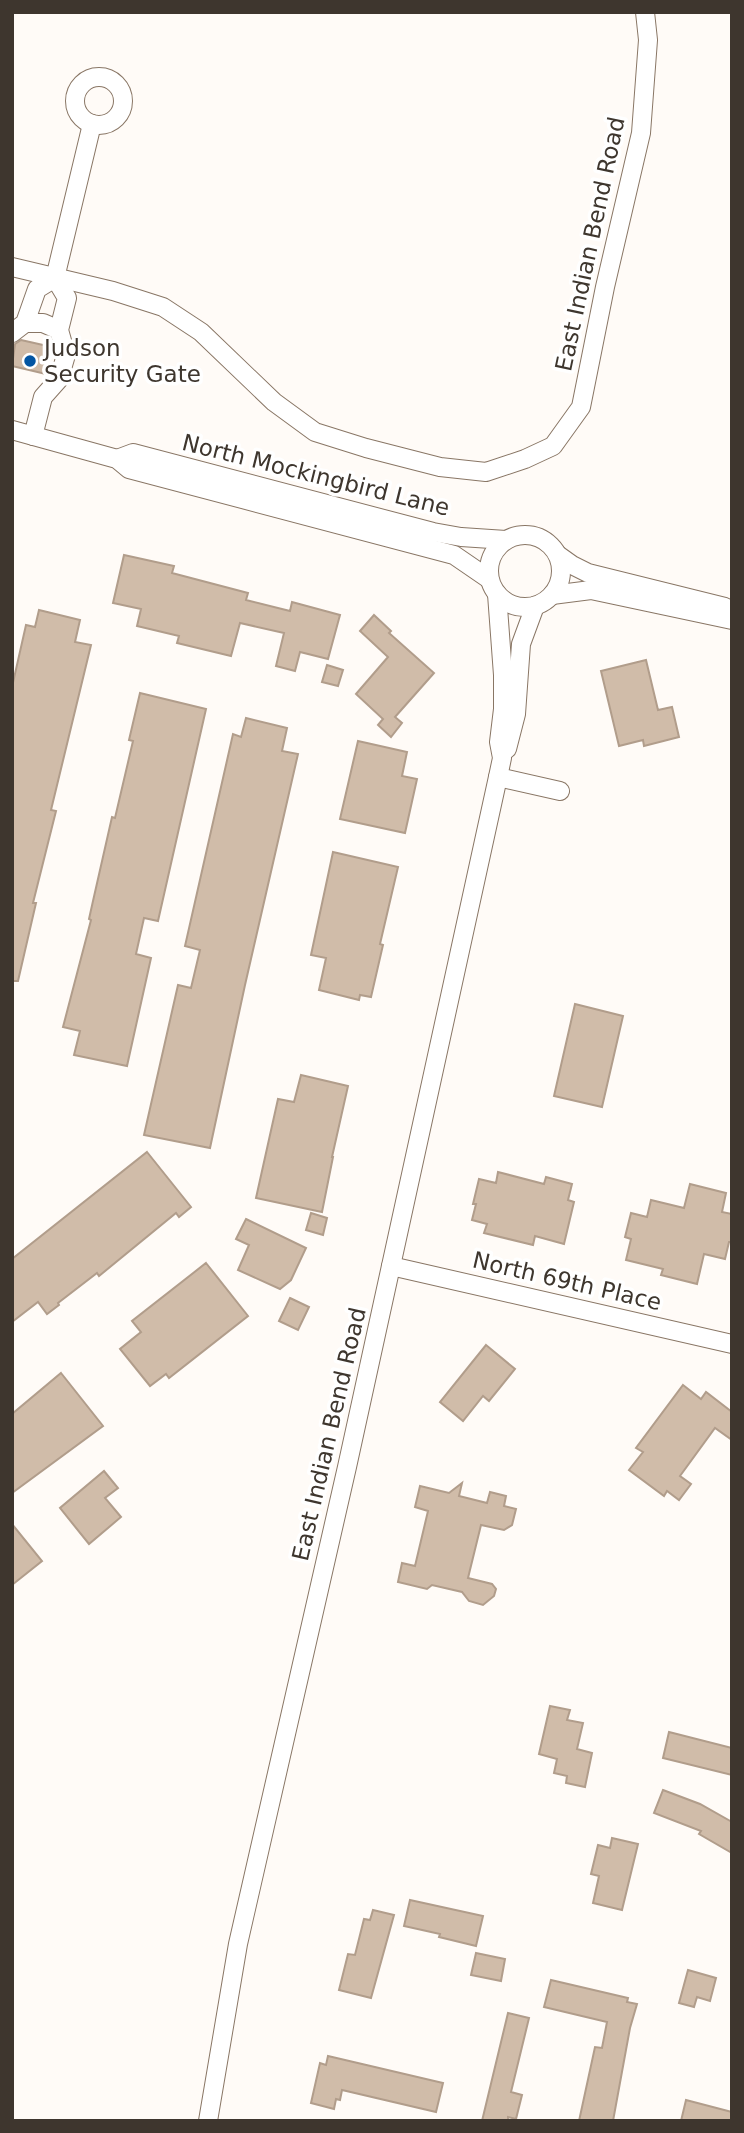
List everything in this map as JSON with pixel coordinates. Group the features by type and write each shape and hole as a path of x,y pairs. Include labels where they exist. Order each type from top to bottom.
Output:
{"street":[{"name":"East Indian Bend Road","path":"12,268 113,291 163,307 201,332 274,402 315,432 440,467 486,472 525,459 552,446 581,407 641,133 648,40 645,12"},
{"path":"33,436 43,397 59,379 66,355 59,330 66,298 55,278 92,124"},
{"path":"19,328 37,289 55,278"},
{"path":"19,328 43,323 59,330"},
{"name":"North Mockingbird Lane","path":"12,430 117,459 129,469 454,555 493,586 504,601 516,606 535,606"},
{"name":"North Mockingbird Lane","path":"117,459 133,453 433,532 506,540 526,534 536,536 546,541 558,555 572,565 589,573 732,609"},
{"path":"493,586 489,570 494,552 506,540"},
{"path":"535,606 552,595 560,577 558,555"},
{"name":"East Indian Bend Road","path":"493,586 503,675 499,742 502,758"},
{"path":"552,595 591,590 732,620"},
{"name":"East Indian Bend Road","path":"208,2121 238,1944 502,758 509,745 516,714 521,644 535,606"},
{"path":"498,777 560,792"},
{"name":"North 69th Place","path":"391,1266 732,1344"}],"building":[{"name":"Judson Security Gate","path":"21,340 52,347 46,374 12,366 15,344"},
{"path":"124,555 174,566 172,573 248,593 246,600 290,611 292,602 340,615 328,659 300,652 295,671 276,666 284,633 240,623 231,656 177,643 179,636 137,626 141,609 113,603"},
{"path":"39,610 80,620 75,642 91,645 51,810 56,811 33,903 36,903 18,981 12,981 12,687 26,625 35,627"},
{"path":"374,615 391,631 389,633 434,673 395,717 402,723 391,737 378,725 383,719 356,694 388,657 360,631"},
{"path":"646,660 658,710 672,707 679,737 644,746 643,740 619,746 601,671"},
{"path":"327,665 343,670 338,686 322,682"},
{"path":"140,693 206,709 158,921 144,918 136,954 151,958 127,1066 74,1055 80,1031 63,1027 91,920 89,919 112,817 115,818 133,741 129,740"},
{"path":"246,718 287,728 282,751 298,754 210,1148 144,1135 178,985 191,988 200,950 185,946 233,734 241,737"},
{"path":"358,741 407,752 402,776 417,779 405,833 340,819"},
{"path":"333,852 398,867 371,997 360,995 359,1000 319,990 326,958 311,955"},
{"path":"575,1004 623,1016 602,1107 554,1096"},
{"path":"301,1075 348,1086 322,1212 256,1198 278,1099 294,1102"},
{"path":"147,1152 191,1207 179,1217 176,1213 99,1276 97,1273 47,1314 38,1302 12,1322 12,1259"},
{"path":"498,1172 544,1184 546,1177 572,1184 568,1200 574,1202 564,1244 535,1236 533,1245 484,1233 487,1224 472,1220 479,1179 496,1183"},
{"path":"690,1184 726,1193 722,1212 732,1214 732,1242 729,1242 725,1259 704,1254 697,1284 661,1275 663,1269 626,1260 631,1239 625,1237 631,1213 647,1217 651,1200 684,1208"},
{"path":"311,1213 327,1218 323,1235 306,1230"},
{"path":"246,1219 306,1248 291,1280 280,1289 238,1270 249,1245 236,1239"},
{"path":"206,1263 248,1316 169,1378 166,1374 150,1386 120,1349 141,1332 132,1321"},
{"path":"290,1298 309,1307 298,1330 279,1321"},
{"path":"486,1345 515,1369 489,1401 483,1396 463,1421 440,1402"},
{"path":"61,1373 103,1426 12,1493 12,1414"},
{"path":"683,1385 701,1399 706,1392 732,1412 732,1440 715,1428 680,1476 691,1484 679,1500 667,1491 664,1496 629,1470 643,1452 636,1448"},
{"path":"104,1471 118,1488 105,1498 121,1517 89,1544 60,1508"},
{"path":"462,1483 459,1496 487,1503 490,1492 506,1496 504,1506 516,1509 512,1525 504,1530 481,1525 468,1578 492,1584 496,1589 494,1596 483,1605 469,1601 462,1592 432,1585 427,1589 398,1582 402,1563 415,1566 428,1511 415,1507 420,1486 449,1493"},
{"path":"12,1524 42,1561 12,1585"},
{"path":"550,1706 570,1710 567,1720 583,1723 577,1749 592,1753 585,1787 566,1783 567,1776 554,1773 557,1759 539,1754"},
{"path":"669,1732 732,1748 732,1775 663,1758"},
{"path":"663,1790 700,1804 732,1822 732,1853 699,1834 701,1831 654,1813"},
{"path":"612,1838 638,1844 622,1910 593,1903 599,1876 591,1874 598,1845 610,1848"},
{"path":"410,1900 483,1916 476,1946 404,1926"},
{"path":"373,1910 394,1915 371,1998 339,1990 348,1954 355,1955 364,1919 370,1920"},
{"path":"476,1953 505,1959 501,1981 471,1975"},
{"path":"688,1970 716,1978 710,2001 697,1997 694,2007 679,2003"},
{"path":"551,1980 628,1998 627,2002 637,2004 613,2121 579,2121 595,2047 602,2048 607,2022 544,2007"},
{"path":"508,2013 529,2018 511,2092 522,2095 516,2119 508,2117 508,2121 482,2121"},
{"path":"328,2056 443,2083 436,2112 342,2090 334,2109 311,2103 320,2063 326,2065"},
{"path":"686,2100 732,2112 732,2121 681,2121"}],"place":[{"name":"Judson Security Gate","path":"30,361"}]}
